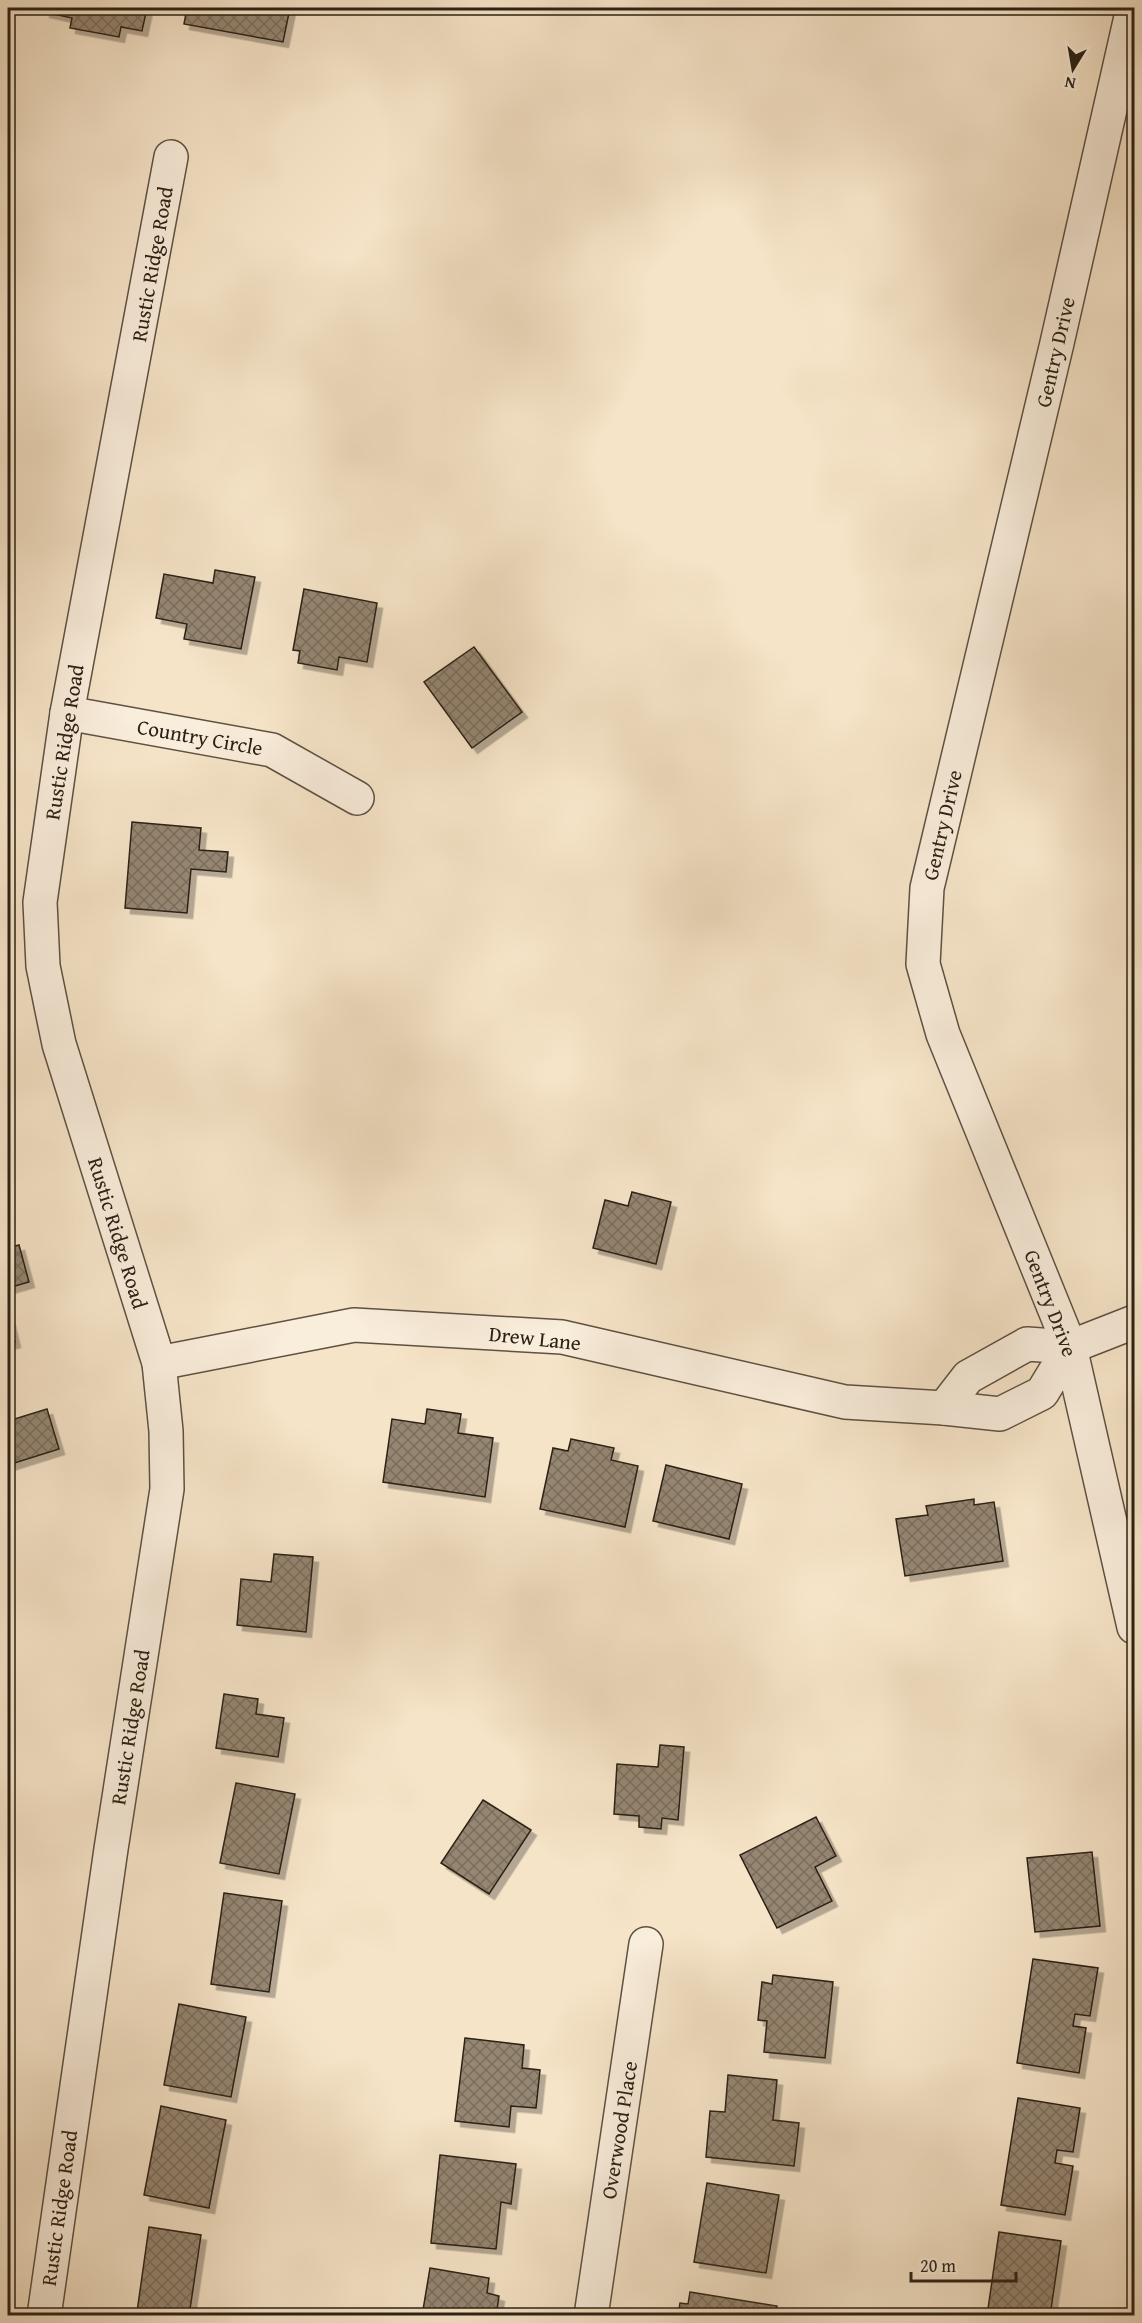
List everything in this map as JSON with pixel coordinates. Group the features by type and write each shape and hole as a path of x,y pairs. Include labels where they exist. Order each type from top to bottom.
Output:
{"street":[{"name":"Gentry Drive","path":"1133,8 1060,331 927,888 923,964 943,1034 1070,1347 1134,1628"},
{"name":"Rustic Ridge Road","path":"44,2316 109,1861 167,1489 166,1431 159,1363 59,1044 43,966 40,902 67,712 162,217 171,157"},
{"name":"Country Circle","path":"67,712 272,750 357,798"},
{"path":"944,1408 968,1377 1027,1344 1070,1347 1134,1322"},
{"name":"Drew Lane","path":"159,1363 354,1325 562,1337 845,1402 1000,1414 1042,1393 1070,1347"},
{"name":"Overwood Place","path":"591,2316 646,1944"}],"building":[{"path":"45,8 147,8 142,31 121,27 119,37 70,28 72,18 44,12"},
{"path":"187,8 290,8 283,42 184,24"},
{"path":"215,570 255,577 241,649 184,639 187,624 156,618 164,574 213,583"},
{"path":"304,589 377,603 367,662 339,657 337,670 298,663 300,651 293,650"},
{"path":"474,647 522,712 472,748 424,682"},
{"path":"132,822 201,828 199,850 228,852 226,872 191,869 187,913 125,908"},
{"path":"632,1192 671,1202 656,1264 593,1248 605,1200 628,1206"},
{"path":"19,1245 29,1282 8,1288 8,1248"},
{"path":"8,1313 15,1342 8,1344"},
{"path":"47,1409 59,1449 8,1465 8,1421"},
{"path":"427,1409 461,1414 458,1433 493,1438 485,1497 383,1482 392,1419 425,1424"},
{"path":"571,1439 614,1448 611,1460 638,1466 625,1527 540,1509 553,1448 568,1451"},
{"path":"666,1465 742,1484 729,1539 653,1521"},
{"path":"974,1499 974,1505 994,1502 1003,1561 905,1576 896,1519 928,1515 926,1506"},
{"path":"274,1554 313,1557 306,1632 237,1625 241,1579 271,1582"},
{"path":"224,1694 258,1699 256,1714 284,1718 278,1757 216,1748"},
{"path":"660,1745 684,1747 678,1820 662,1818 661,1829 639,1827 639,1816 614,1814 617,1764 658,1767"},
{"path":"236,1783 295,1794 279,1874 220,1863"},
{"path":"483,1800 531,1830 489,1894 441,1863"},
{"path":"816,1817 836,1856 815,1867 832,1901 777,1928 740,1855"},
{"path":"1092,1852 1100,1926 1035,1932 1027,1858"},
{"path":"224,1893 282,1901 269,1992 211,1984"},
{"path":"1033,1959 1098,1968 1090,2016 1075,2014 1073,2026 1086,2028 1079,2073 1017,2063"},
{"path":"773,1975 833,1982 825,2058 764,2052 767,2021 758,2020 762,1982 772,1984"},
{"path":"179,2004 246,2017 231,2097 164,2085"},
{"path":"465,2038 524,2045 522,2068 540,2070 536,2108 511,2106 509,2127 455,2121"},
{"path":"728,2075 777,2080 773,2120 799,2123 794,2166 706,2157 710,2111 725,2112"},
{"path":"1018,2098 1080,2108 1073,2152 1057,2150 1055,2163 1073,2166 1065,2215 1001,2205"},
{"path":"161,2106 226,2120 209,2208 144,2195"},
{"path":"440,2155 516,2164 511,2204 501,2202 496,2249 431,2243"},
{"path":"707,2183 779,2195 766,2273 694,2262"},
{"path":"149,2227 201,2235 189,2316 161,2316 137,2312"},
{"path":"999,2232 1061,2241 1050,2316 987,2316"},
{"path":"430,2268 489,2278 487,2293 499,2296 496,2316 422,2316"},
{"path":"690,2292 777,2306 775,2316 678,2316 680,2303 688,2304"}]}
